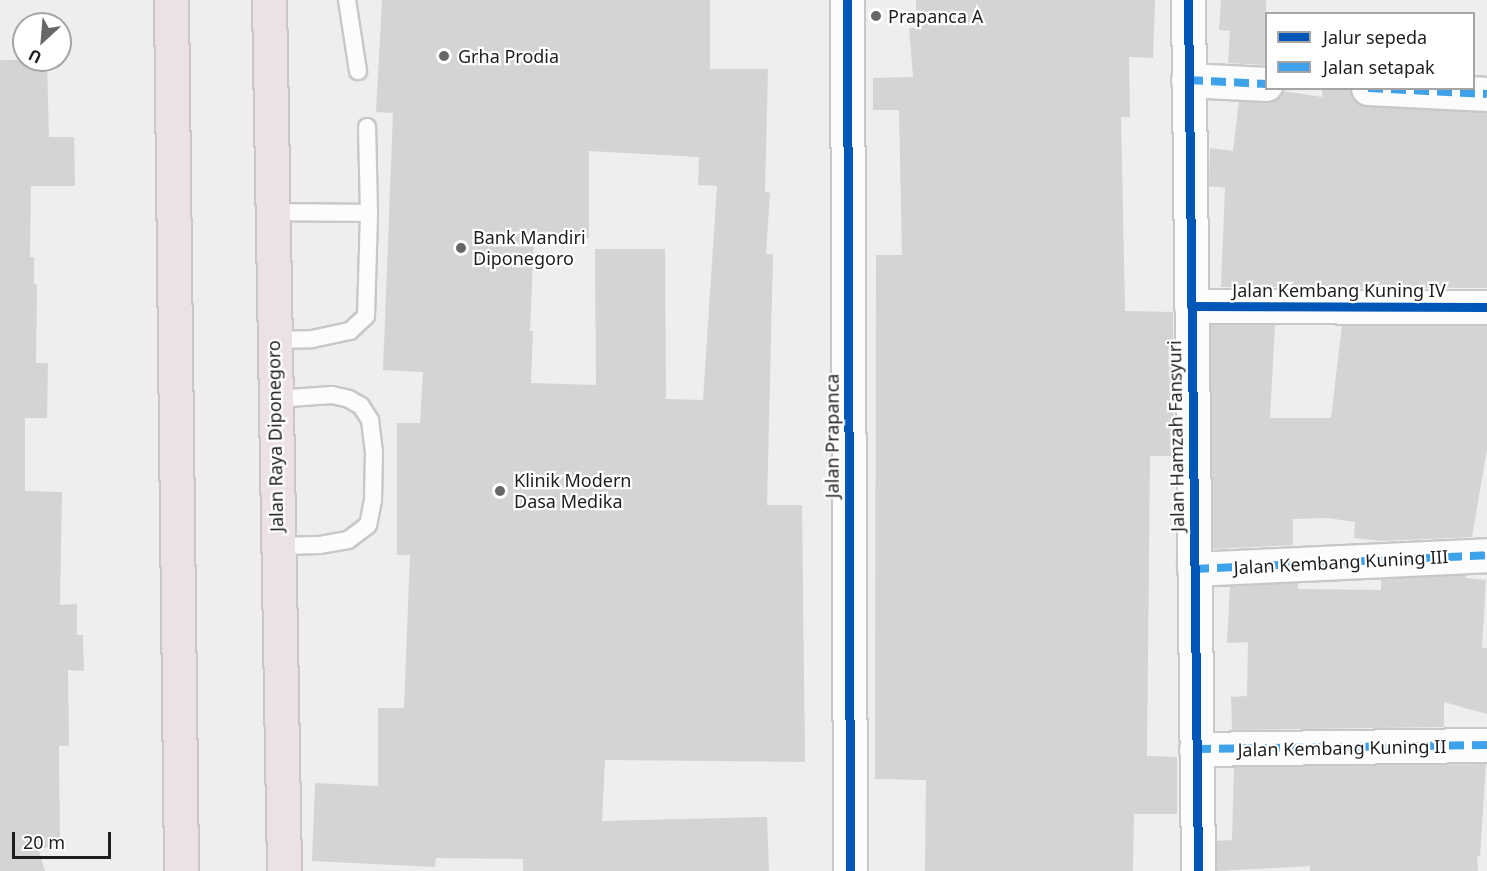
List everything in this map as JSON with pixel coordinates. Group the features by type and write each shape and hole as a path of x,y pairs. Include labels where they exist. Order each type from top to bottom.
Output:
{"highway":[{"path":"171,0 181,871"},
{"name":"Jalan Raya Diponegoro","path":"269,0 273,340 284,871"}],"street":[{"name":"Jalan Prapanca","path":"847,0 850,871"},
{"name":"Jalan Hamzah Fansyuri","path":"1188,0 1198,871"},
{"path":"1188,80 1265,84"},
{"path":"1408,90 1487,94"},
{"name":"Jalan Kembang Kuning IV","path":"1191,306 1487,307"},
{"name":"Jalan Kembang Kuning III","path":"1194,568 1487,555"},
{"name":"Jalan Kembang Kuning II","path":"1196,749 1487,745"}],"lane":[{"path":"346,0 358,71"},
{"path":"273,340 312,339 350,331 366,315 369,213 368,127"},
{"path":"271,212 369,213"},
{"path":"275,399 332,395 349,399 361,406 370,420 374,452 373,500 368,525 348,540 320,545 278,546"}],"building":[{"path":"382,0 710,0 710,69 768,69 765,192 770,193 766,254 773,254 767,505 802,505 805,762 605,760 602,821 767,817 769,871 523,871 523,859 436,858 435,867 312,861 315,783 378,786 378,708 404,708 410,555 397,555 397,423 420,423 423,372 383,370 393,113 376,112","holes":["589,151 699,157 698,185 717,186 703,400 666,399 665,249 595,249 596,385 531,383 533,331 530,331 534,238 589,238"]},
{"path":"916,0 1155,0 1153,58 1129,57 1130,117 1121,117 1125,311 1173,312 1174,456 1150,456 1147,756 1177,757 1177,814 1134,814 1133,871 925,871 926,780 875,779 876,255 902,255 899,110 873,110 873,78 913,77 909,28 916,28"},
{"path":"1221,0 1266,0 1265,65 1228,63 1230,31 1219,30"},
{"path":"0,60 12,60 12,72 47,72 49,137 74,137 75,186 31,186 30,257 34,257 34,284 37,285 36,363 48,363 47,418 25,418 25,491 62,492 60,605 77,604 77,635 83,635 84,671 68,670 69,746 59,746 60,847 38,848 45,871 0,871"},
{"path":"1322,90 1349,90 1357,103 1367,107 1487,113 1487,288 1221,287 1225,188 1209,186 1210,148 1233,151 1239,101 1274,101 1283,91 1322,97"},
{"path":"1210,325 1275,325 1270,418 1331,418 1342,325 1487,326 1487,449 1472,537 1381,541 1354,538 1355,522 1327,518 1293,519 1293,545 1213,549"},
{"path":"1466,575 1465,578 1486,580 1482,648 1487,648 1487,714 1444,702 1444,727 1232,730 1231,697 1247,696 1248,642 1227,643 1230,586 1298,583 1298,589 1381,590 1381,579"},
{"path":"1486,764 1480,856 1477,856 1478,871 1310,871 1310,866 1217,871 1216,841 1232,840 1234,767"}],"marked path":[{"path":"1188,80 1265,84"},
{"path":"1408,90 1487,94"},
{"path":"1194,569 1487,555"},
{"path":"1196,749 1487,745"}],"cycle path":[{"path":"847,0 850,871"},
{"path":"1188,0 1198,871"},
{"path":"1191,306 1487,307"}],"place":[{"name":"Prapanca A","path":"876,16"},
{"name":"Grha Prodia","path":"444,56"},
{"name":"Bank Mandiri Diponegoro","path":"461,248"},
{"name":"Klinik Modern Dasa Medika","path":"500,491"}]}
